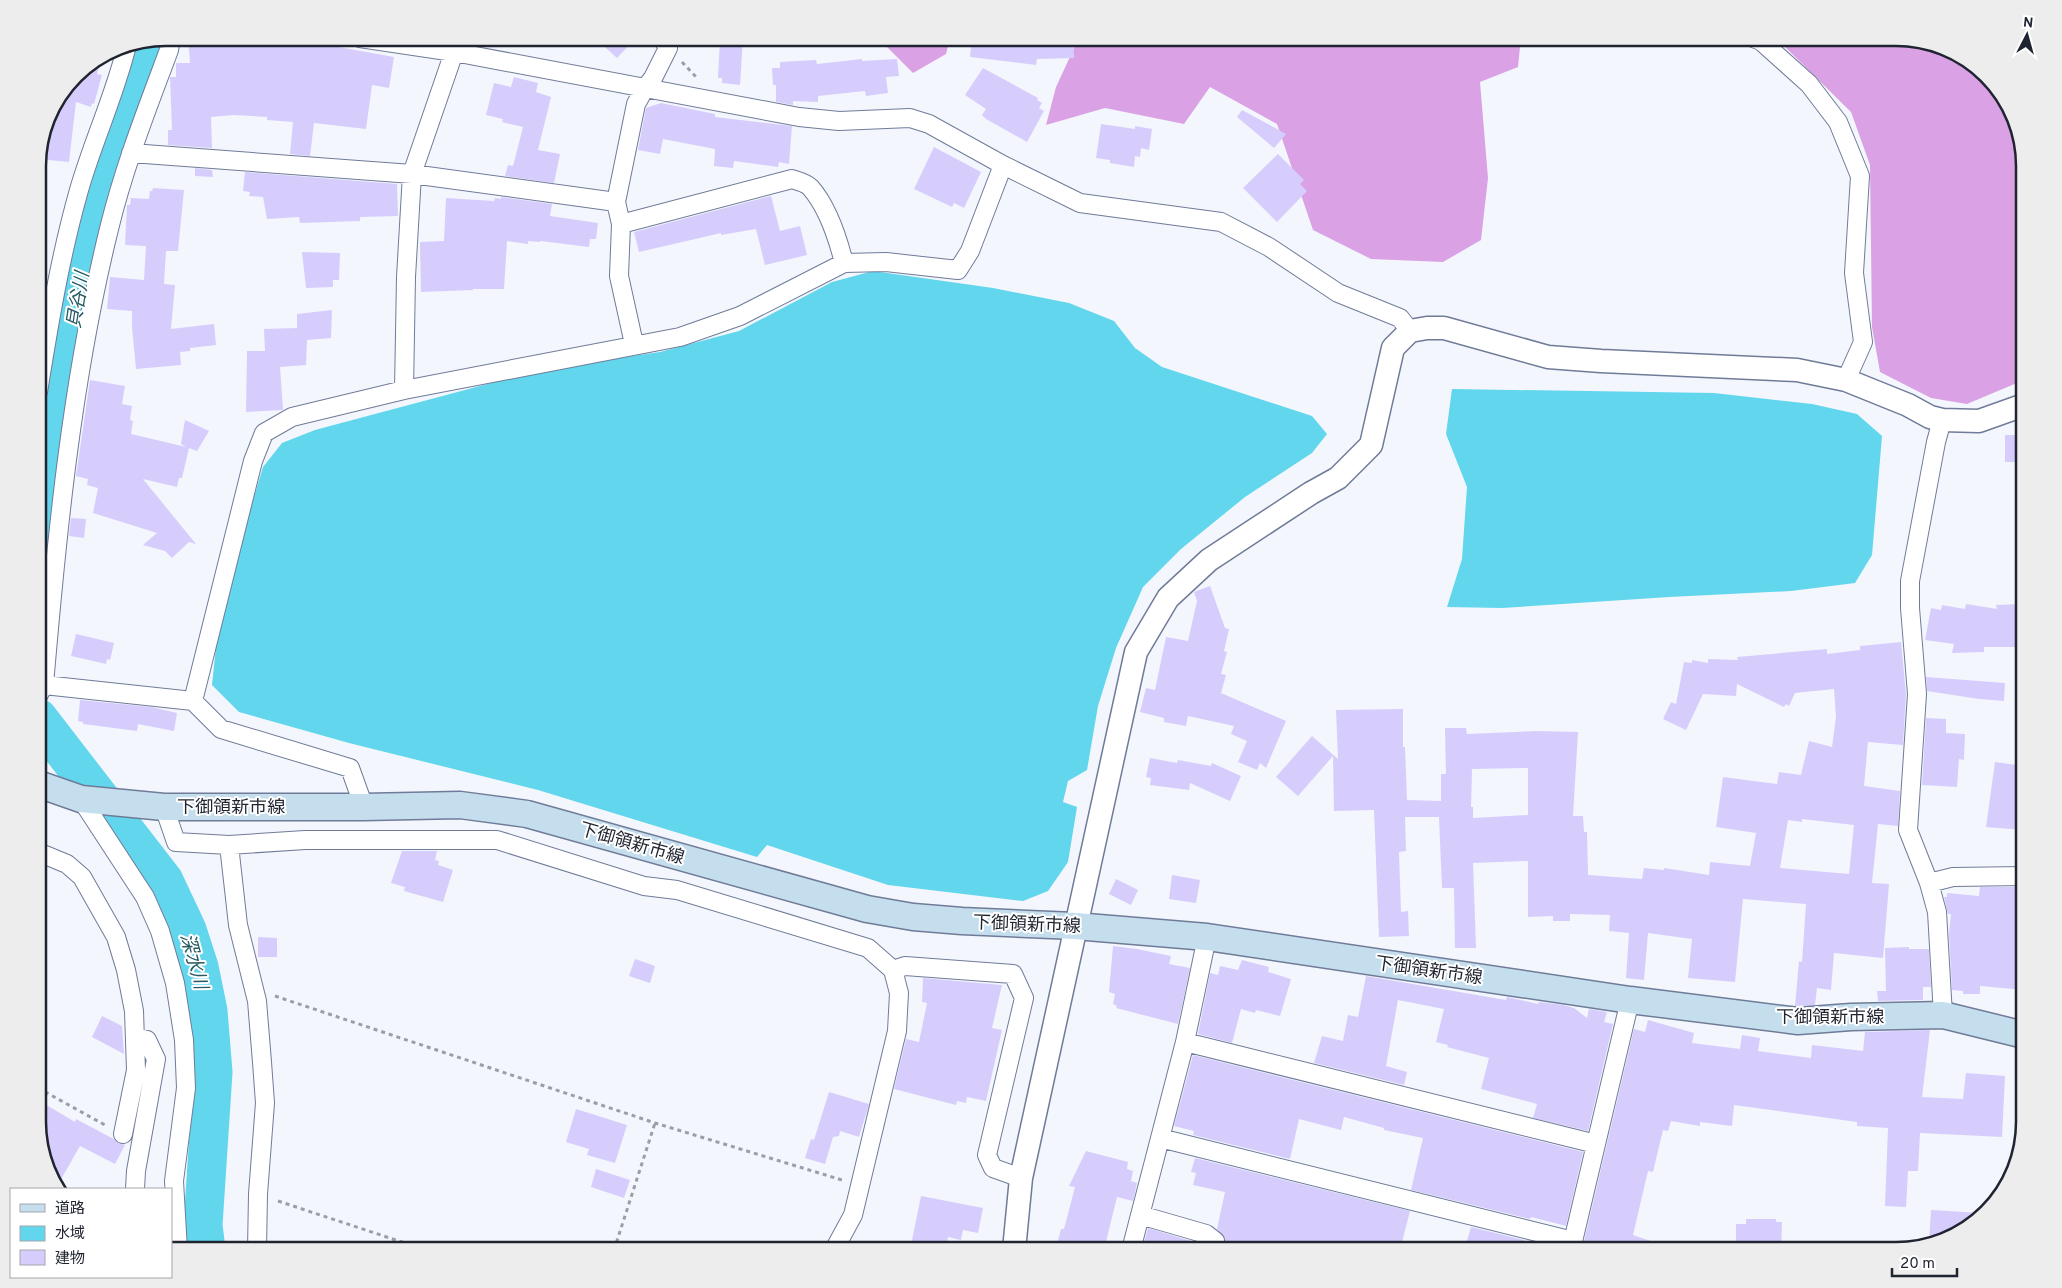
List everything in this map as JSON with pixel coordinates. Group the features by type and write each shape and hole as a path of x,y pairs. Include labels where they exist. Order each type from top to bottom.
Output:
{"main road":[{"name":"下御領新市線","path":"47,787 80,799 164,807 364,808 460,805 527,814 867,909 913,917 952,921 1075,926 1207,937 1630,1000 1798,1020 1851,1017 1943,1016 2016,1033"}],"street":[{"path":"47,633 57,536 77,381 109,229 131,153 170,46"},
{"path":"404,390 406,277 412,174 458,46"},
{"path":"462,46 645,88 799,117 839,121 910,118 929,124 1003,165 1080,203 1221,222 1269,248 1338,294 1400,318 1410,331"},
{"path":"634,344 619,276 621,224 616,202 636,104 653,78 664,46"},
{"path":"1766,46 1809,84 1838,122 1860,176 1854,274 1863,342 1846,380"},
{"path":"47,335 55,284 79,189 121,71 125,54"},
{"path":"131,153 412,174 616,202"},
{"path":"193,701 253,461 264,433 292,417 404,390 634,344 680,337 740,316 844,263 886,262 958,270 970,251 1003,165"},
{"path":"621,224 792,179 809,186 819,200 837,236 844,263"},
{"path":"1015,1242 1020,1178 1136,652 1168,598 1209,560 1311,493 1338,478 1371,444 1393,348 1410,331 1444,328 1548,356 1601,361 1797,370 1846,380 1908,405 1930,417 1942,420 1979,421 2015,408"},
{"path":"1942,420 1936,442 1910,581 1910,608 1917,694 1908,830 1937,912 1943,1016"},
{"path":"47,691 193,701 221,729 350,768 364,808"},
{"path":"80,799 146,897 160,931 175,983 184,1040 186,1088 173,1197 177,1242"},
{"path":"164,807 176,842 229,845 305,840 497,840 644,886 677,890 868,948 893,970 899,993 897,1031 853,1215 838,1242"},
{"path":"229,845 238,925 257,1001 265,1103 258,1194 257,1242"},
{"path":"47,856 67,864 82,877 116,937 126,970 134,1011 136,1070 123,1134"},
{"path":"1928,883 1953,877 2016,876"},
{"path":"1133,1242 1185,1042 1207,937"},
{"path":"893,970 905,966 1013,974 1024,998 987,1155 993,1168 1020,1178"},
{"path":"1573,1242 1630,1000"},
{"path":"135,1037 147,1040 156,1059 136,1171 135,1188"},
{"path":"1185,1042 1596,1144"},
{"path":"1160,1138 1557,1242"},
{"path":"1140,1215 1206,1234 1216,1242"}],"path":[{"path":"668,46 717,101"},
{"path":"257,1001 276,996 655,1123 860,1185"},
{"path":"47,1093 123,1134"},
{"path":"617,1242 655,1123"},
{"path":"258,1194 402,1242"}],"shaded area":[{"path":"886,46 948,46 946,54 913,73"},
{"path":"1075,46 1520,47 1518,67 1480,82 1488,178 1481,240 1443,262 1371,259 1313,230 1277,124 1210,87 1184,124 1105,108 1046,125 1056,87"},
{"path":"1784,46 1896,46 1927,50 1956,62 1969,71 1981,81 2000,106 2007,120 2015,150 2015,384 1967,404 1931,398 1880,372 1872,327 1870,165 1851,112"}],"water":[{"path":"873,271 993,288 1069,303 1114,321 1135,348 1162,367 1312,416 1327,434 1312,453 1245,497 1181,549 1143,587 1116,648 1098,706 1087,770 1068,781 1063,802 1077,807 1068,862 1048,891 1023,901 888,885 767,845 757,857 538,790 349,743 239,712 212,685 216,647 251,507 263,467 282,443 315,430 548,368 660,352 739,331 832,282"},
{"path":"1452,389 1714,393 1812,404 1857,414 1882,436 1872,555 1855,583 1791,591 1502,608 1447,607 1462,559 1467,487 1446,434"}],"building":[{"path":"189,46 333,46 394,57 389,88 372,85 366,129 314,123 310,156 290,154 293,122 267,120 267,117 234,115 211,117 212,148 168,145 168,130 172,130 170,77 176,77 176,63 190,63"},
{"path":"604,46 628,46 617,58"},
{"path":"720,46 742,46 740,85 722,83 722,78 718,78"},
{"path":"971,46 1073,46 1074,58 1037,59 1036,65 970,57"},
{"path":"862,59 862,61 897,59 899,76 886,77 888,93 866,96 865,91 818,96 818,102 793,101 793,105 776,102 776,85 773,85 772,68 780,68 780,62 816,60 817,64"},
{"path":"99,67 97,74 102,75 94,104 92,103 91,107 76,102 69,162 47,160 50,135 62,106 71,93"},
{"path":"983,68 1038,98 1037,100 1042,103 1039,108 1044,111 1027,142 986,119 982,115 986,109 965,95"},
{"path":"514,77 538,83 536,92 551,97 538,150 560,154 554,183 505,176 508,165 513,166 523,127 502,122 503,119 486,115 494,83 511,87"},
{"path":"661,103 715,114 715,117 792,126 789,164 779,162 778,167 734,161 733,168 714,166 715,149 663,139 660,154 638,150 646,108"},
{"path":"1242,110 1286,134 1274,148 1237,117"},
{"path":"1101,124 1135,129 1135,126 1152,129 1149,150 1141,148 1140,157 1135,156 1134,167 1110,163 1110,160 1096,158"},
{"path":"934,147 981,172 964,208 954,203 952,207 914,189"},
{"path":"1278,154 1304,180 1300,184 1307,191 1277,222 1243,188"},
{"path":"195,168 212,170 213,177 195,176"},
{"path":"245,172 397,184 398,216 360,217 360,221 300,223 299,217 267,219 263,197 249,196 250,192 243,191"},
{"path":"153,188 184,190 178,251 166,251 164,284 175,285 171,329 214,324 216,345 190,348 190,351 180,352 181,365 136,369 132,311 107,309 110,277 144,280 146,246 125,245 127,205 130,205 131,198 149,199 150,191"},
{"path":"771,196 780,231 800,226 807,255 765,265 756,229 721,235 721,233 639,252 634,232"},
{"path":"501,197 552,204 550,216 598,223 596,239 590,239 589,247 541,241 528,241 528,244 507,241 504,289 421,292 420,242 444,241 446,198 494,201 495,198 501,199"},
{"path":"302,252 340,253 339,280 333,280 333,287 306,288"},
{"path":"332,310 331,338 307,340 306,365 280,367 283,410 246,412 247,351 265,351 264,329 297,328 297,314"},
{"path":"90,380 125,386 122,404 132,406 130,420 133,421 131,434 186,447 181,444 185,420 209,431 197,451 189,448 182,478 179,478 177,487 143,479 196,544 189,542 172,558 165,551 143,545 157,533 93,513 98,488 87,485 88,479 76,476"},
{"path":"2005,435 2015,435 2015,462 2005,462"},
{"path":"71,518 86,519 84,538 69,536"},
{"path":"1210,586 1225,628 1229,629 1224,651 1227,652 1221,674 1226,675 1221,693 1286,721 1266,768 1260,763 1257,770 1238,762 1247,741 1231,734 1234,726 1188,716 1186,726 1164,722 1164,718 1140,712 1146,688 1155,690 1166,637 1188,641 1197,601 1194,592"},
{"path":"1966,604 1997,609 1996,605 2015,604 2016,647 1984,647 1984,652 1952,653 1954,644 1925,640 1931,608 1941,610 1942,605 1965,609"},
{"path":"76,634 114,643 110,660 107,659 106,664 71,656"},
{"path":"1901,642 1906,694 1903,745 1868,742 1864,786 1900,791 1898,826 1878,824 1872,883 1889,884 1883,958 1834,953 1831,990 1817,988 1815,1005 1795,1006 1799,961 1802,962 1806,904 1743,899 1735,982 1688,978 1692,939 1648,933 1644,980 1626,978 1629,933 1609,931 1610,915 1570,914 1570,921 1553,921 1553,916 1528,917 1528,861 1473,863 1476,948 1455,948 1454,888 1442,888 1439,817 1405,817 1406,851 1399,852 1401,912 1408,911 1409,936 1379,937 1374,810 1334,811 1333,756 1298,796 1276,777 1312,736 1338,759 1336,710 1403,709 1403,747 1405,747 1407,800 1441,801 1441,774 1446,774 1445,728 1466,728 1467,734 1535,731 1578,732 1573,816 1583,816 1584,832 1587,832 1588,875 1642,879 1644,868 1664,870 1664,868 1709,875 1710,862 1750,866 1756,833 1716,827 1723,777 1777,784 1779,772 1801,775 1809,741 1832,747 1836,717 1834,689 1795,693 1789,706 1786,704 1784,707 1737,684 1736,696 1703,694 1686,730 1663,719 1671,702 1676,704 1684,662 1692,663 1692,660 1708,663 1708,659 1738,660 1737,657 1827,649 1827,654 1860,650 1860,646","holes":["1528,768 1528,815 1473,818 1473,807 1471,807 1472,769","1802,819 1854,825 1849,874 1780,868 1788,820 1802,822"]},
{"path":"1926,677 2005,683 2004,701 1927,691"},
{"path":"80,700 151,707 177,713 174,731 138,724 137,731 83,724 83,722 78,721"},
{"path":"1926,718 1946,719 1946,733 1965,734 1964,760 1959,759 1957,787 1922,785"},
{"path":"1150,758 1177,763 1178,760 1211,766 1212,763 1241,776 1230,801 1190,783 1189,790 1150,785 1151,778 1146,777"},
{"path":"1995,762 2016,765 2016,829 1986,827"},
{"path":"402,851 437,851 435,860 439,861 438,865 453,870 443,902 404,891 405,887 391,883"},
{"path":"1172,875 1200,880 1196,903 1169,899"},
{"path":"1116,879 1138,890 1131,905 1109,894"},
{"path":"1980,887 2016,887 2016,989 1980,986 1980,994 1963,994 1963,991 1952,990 1949,934 1951,914 1948,914 1944,897 1947,897 1947,893 1979,896"},
{"path":"258,937 277,938 277,957 258,957"},
{"path":"1113,946 1171,956 1169,964 1190,968 1178,1024 1116,1008 1117,1006 1113,1004 1115,994 1109,992"},
{"path":"1909,947 1909,949 1929,949 1931,987 1923,987 1923,1000 1878,1001 1877,991 1886,991 1885,948"},
{"path":"635,959 655,966 650,983 629,976"},
{"path":"1242,960 1269,967 1268,972 1291,979 1280,1016 1256,1010 1255,1013 1241,1009 1232,1043 1198,1034 1210,973 1218,975 1220,966 1238,970"},
{"path":"1366,976 1506,1000 1507,997 1538,1004 1539,1002 1563,1005 1574,1008 1587,1018 1589,1009 1607,1012 1604,1022 1613,1024 1588,1131 1533,1118 1537,1104 1481,1089 1489,1058 1447,1047 1448,1045 1436,1042 1444,1009 1398,1000 1386,1066 1407,1072 1404,1085 1314,1063 1322,1036 1343,1041 1348,1015 1358,1017"},
{"path":"923,978 1002,985 992,1028 1002,1030 986,1101 967,1097 966,1103 957,1101 956,1105 894,1089 906,1039 919,1042 927,1003 922,1002"},
{"path":"102,1016 122,1026 124,1054 92,1037"},
{"path":"1648,1020 1694,1033 1692,1043 1740,1049 1742,1035 1760,1038 1758,1051 1811,1058 1812,1045 1863,1051 1865,1032 1930,1030 1922,1097 1963,1099 1966,1073 2005,1076 2002,1137 1920,1133 1918,1171 1908,1171 1906,1207 1885,1206 1888,1128 1857,1126 1857,1122 1734,1105 1732,1126 1700,1122 1700,1126 1671,1121 1668,1131 1663,1130 1653,1172 1648,1171 1633,1235 1653,1242 1584,1242 1634,1029 1645,1032"},
{"path":"1193,1055 1583,1152 1566,1226 1411,1190 1423,1138 1384,1130 1384,1128 1344,1117 1341,1130 1299,1119 1290,1159 1193,1135 1194,1131 1174,1126"},
{"path":"829,1092 869,1104 859,1137 840,1131 839,1136 833,1137 825,1164 805,1158 811,1139 814,1140"},
{"path":"47,1105 75,1122 76,1119 125,1145 115,1164 80,1146 61,1180 55,1168 49,1146"},
{"path":"576,1109 627,1125 615,1163 587,1155 589,1149 566,1142"},
{"path":"1086,1151 1128,1162 1127,1169 1133,1171 1131,1181 1137,1183 1133,1201 1117,1197 1106,1242 1058,1242 1061,1229 1064,1229 1075,1187 1069,1186"},
{"path":"1195,1158 1410,1211 1402,1242 1225,1242 1225,1238 1217,1229 1225,1192 1193,1185 1196,1173 1191,1172"},
{"path":"596,1169 630,1180 624,1198 591,1187"},
{"path":"921,1196 983,1208 978,1233 963,1230 961,1240 948,1237 947,1242 912,1242"},
{"path":"1931,1210 1974,1213 1956,1226 1929,1237"},
{"path":"1746,1219 1776,1219 1776,1222 1782,1222 1781,1242 1736,1242 1736,1224 1746,1224"},
{"path":"1471,1227 1524,1240 1523,1242 1467,1242"},
{"path":"1148,1228 1194,1242 1144,1242"}],"waterway":[{"name":"貝谷川","path":"47,496 54,440 88,233 151,47"},
{"name":"深水川","path":"47,730 164,881 187,930 199,967 208,1011 213,1072 203,1225 205,1242"}]}
